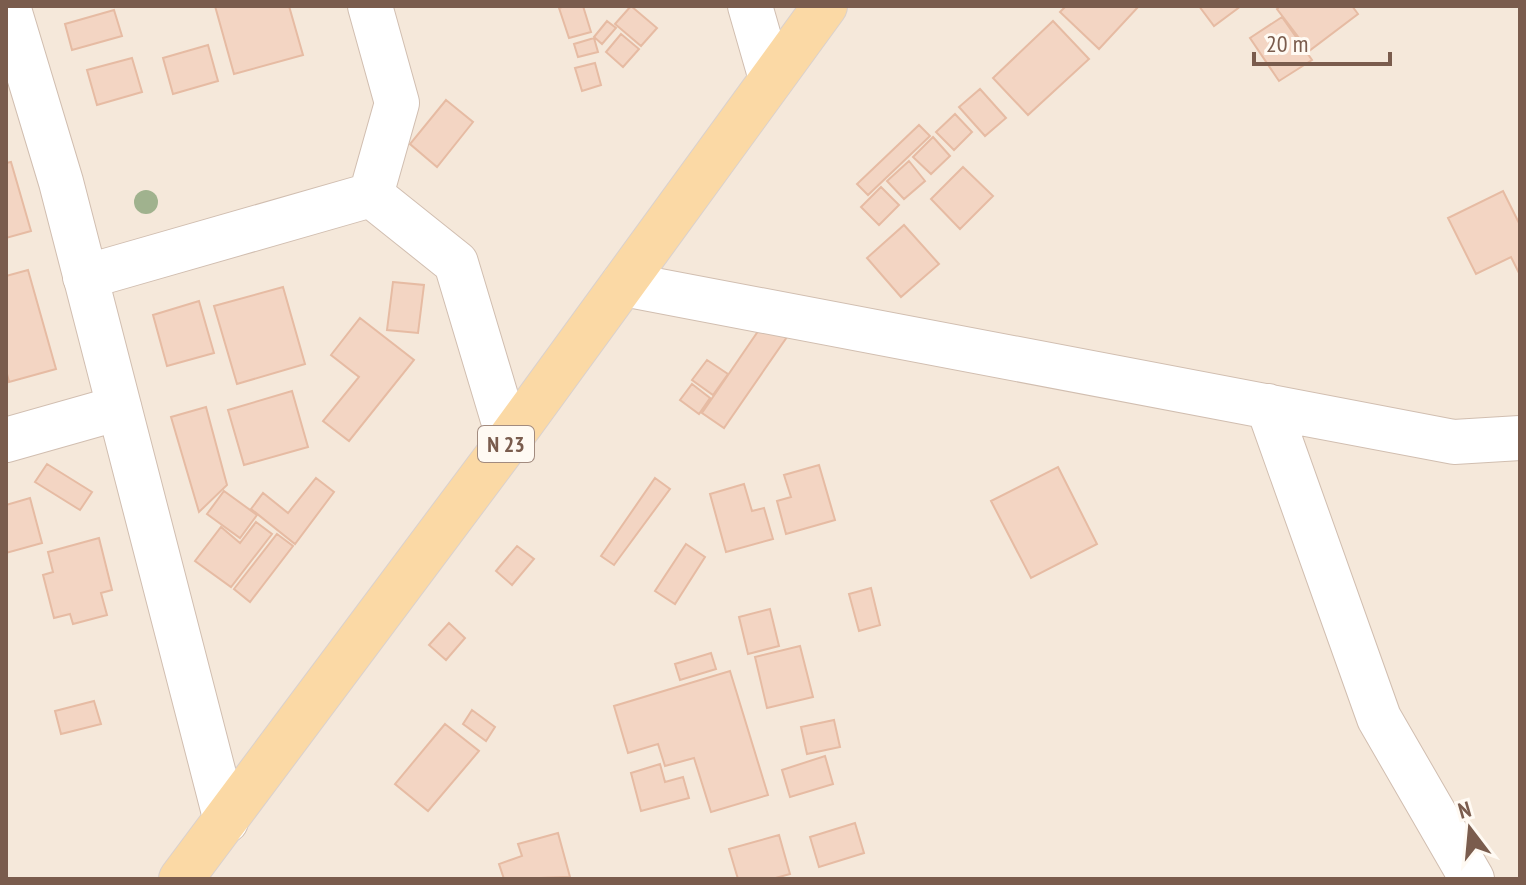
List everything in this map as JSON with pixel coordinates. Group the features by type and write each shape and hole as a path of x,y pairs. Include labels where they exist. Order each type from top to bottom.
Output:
{"main road":[{"name":"N 23","path":"181,879 509,440 825,6"}],"street":[{"path":"8,6 18,86 61,182 226,821"},
{"path":"370,6 397,103 371,195"},
{"path":"750,6 771,79"},
{"path":"85,277 371,195"},
{"path":"371,195 456,263 509,440"},
{"path":"623,284 1454,442 1520,438"},
{"path":"1268,406 1379,718 1472,879"},
{"path":"6,440 119,408"}],"shaded area":[{"path":"6,6 1520,6 1520,879 6,879"}],"building":[{"path":"215,6 289,6 303,55 234,74"},
{"path":"583,6 591,32 569,38 559,8"},
{"path":"631,6 657,28 641,46 615,24"},
{"path":"1066,6 1139,6 1099,49 1060,12"},
{"path":"1199,6 1241,6 1214,26"},
{"path":"1280,6 1352,6 1358,14 1309,51 1277,9"},
{"path":"114,10 122,36 72,50 65,24"},
{"path":"1282,17 1312,60 1279,81 1250,38"},
{"path":"607,21 616,28 602,44 594,37"},
{"path":"1053,21 1089,59 1028,115 993,78"},
{"path":"621,34 639,49 623,67 606,52"},
{"path":"594,38 598,52 578,57 574,44"},
{"path":"208,45 218,81 173,94 163,58"},
{"path":"132,58 142,92 97,105 87,70"},
{"path":"595,63 601,85 582,91 575,68"},
{"path":"980,89 1006,118 985,136 959,107"},
{"path":"446,100 473,122 437,167 410,144"},
{"path":"955,114 972,132 954,150 936,132"},
{"path":"919,125 930,136 868,195 857,184"},
{"path":"933,137 950,156 931,174 913,157"},
{"path":"909,161 925,181 904,199 887,181"},
{"path":"11,162 31,231 6,238 6,163"},
{"path":"963,167 993,196 960,229 931,199"},
{"path":"881,187 899,205 879,225 861,207"},
{"path":"1503,191 1520,225 1520,275 1511,257 1476,274 1448,218"},
{"path":"904,225 939,264 901,297 867,258"},
{"path":"28,270 56,369 9,382 6,370 6,276"},
{"path":"393,282 424,285 418,333 387,330"},
{"path":"283,287 305,364 237,384 214,306"},
{"path":"199,301 214,353 167,366 153,315"},
{"path":"360,318 414,360 349,441 323,421 359,377 331,355"},
{"path":"765,321 787,337 724,428 702,413"},
{"path":"707,360 728,374 713,395 692,380"},
{"path":"692,384 710,398 699,414 680,400"},
{"path":"292,391 308,447 244,465 228,410"},
{"path":"206,407 227,485 199,512 171,417"},
{"path":"47,464 92,492 80,510 35,482"},
{"path":"819,465 835,520 786,534 777,501 791,497 784,475"},
{"path":"1058,467 1097,544 1031,578 991,501"},
{"path":"316,478 334,492 295,544 251,509 263,493 288,513"},
{"path":"655,478 670,489 614,565 601,556"},
{"path":"744,484 752,511 764,508 773,539 726,552 710,494"},
{"path":"224,491 257,515 240,538 207,514"},
{"path":"30,498 42,543 6,553 6,505"},
{"path":"256,522 272,534 231,587 195,561 221,527 240,543"},
{"path":"277,534 293,546 250,602 234,589"},
{"path":"99,538 112,590 101,593 107,615 73,624 70,614 54,618 43,575 53,572 48,552"},
{"path":"686,544 705,557 675,604 655,591"},
{"path":"517,546 534,559 512,585 496,571"},
{"path":"871,588 880,625 859,631 849,594"},
{"path":"770,609 779,646 748,654 739,617"},
{"path":"449,623 465,638 446,660 429,645"},
{"path":"800,646 813,697 767,708 755,657"},
{"path":"711,653 716,669 680,680 675,664"},
{"path":"730,671 768,795 711,812 694,758 665,766 658,744 628,753 614,706"},
{"path":"94,701 101,724 61,734 55,711"},
{"path":"472,710 495,727 486,741 463,724"},
{"path":"834,720 840,747 807,754 801,727"},
{"path":"445,724 479,751 428,811 395,784"},
{"path":"825,756 833,784 790,797 782,770"},
{"path":"660,764 665,782 683,777 689,798 641,811 631,773"},
{"path":"855,823 864,853 819,867 810,837"},
{"path":"558,833 570,877 504,879 499,864 522,856 518,844"},
{"path":"779,835 790,874 772,879 738,879 729,849"}]}
